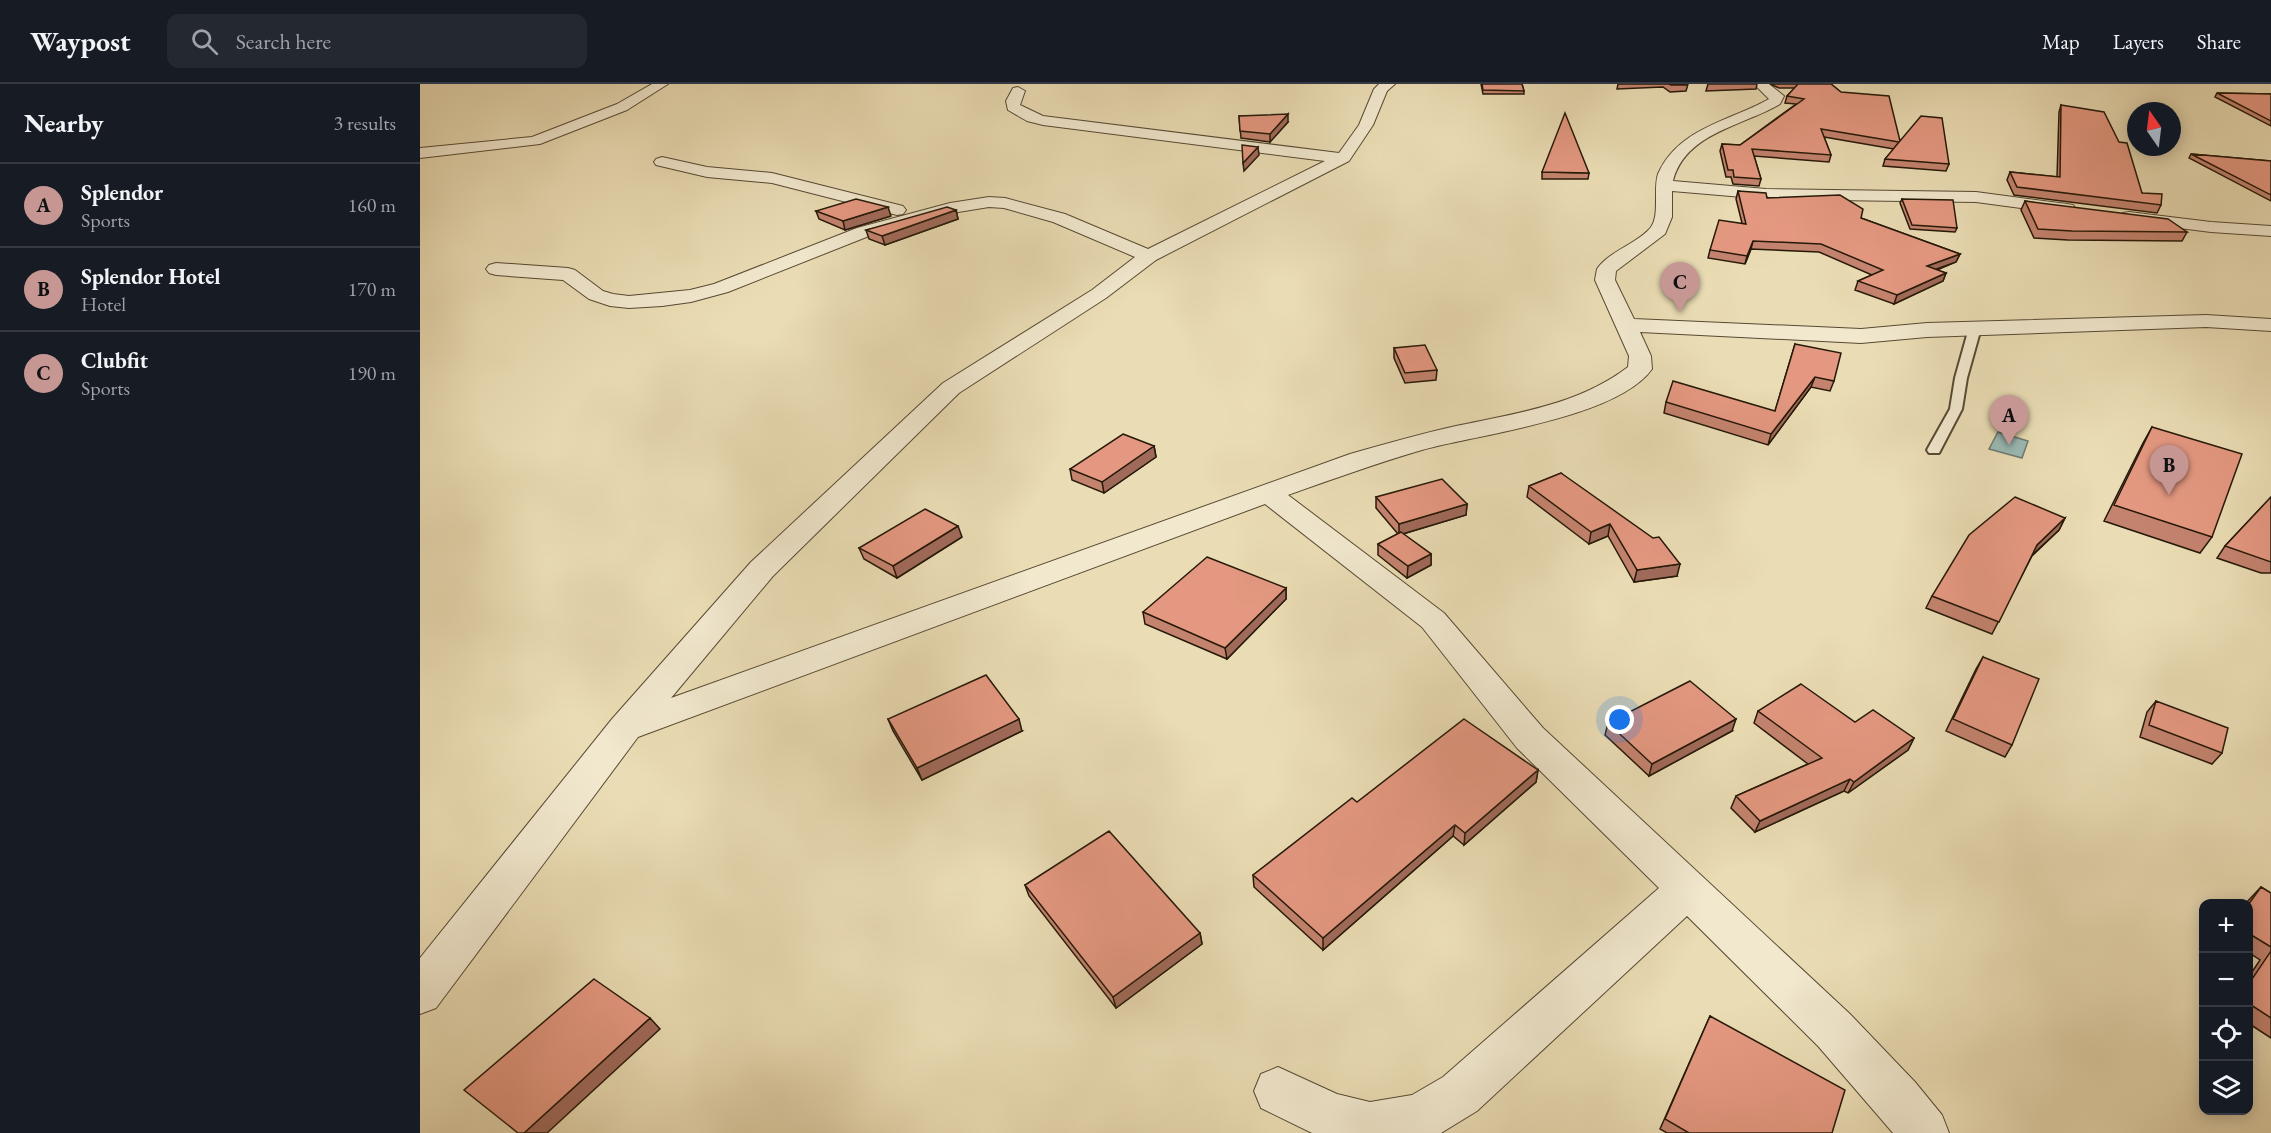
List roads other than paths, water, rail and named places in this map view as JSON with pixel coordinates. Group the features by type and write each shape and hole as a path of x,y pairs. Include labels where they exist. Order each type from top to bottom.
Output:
{"street":[{"path":"420,153 535,141 622,107 661,84"},
{"path":"420,993 625,728 762,569 951,388 1099,294 1149,256 1343,158 1366,124 1381,89 1388,84"},
{"path":"625,728 1359,460 1424,441 1553,412 1626,382 1640,369 1640,356 1605,280 1607,270 1659,230 1664,221 1662,185 1668,169 1686,144 1694,138 1775,101 1777,96 1761,84"},
{"path":"1018,91 1013,100 1014,107 1022,114 1050,122 1095,125 1185,141 1343,158"},
{"path":"662,162 707,172 772,178 921,216"},
{"path":"1662,185 1766,194 1976,197 2083,211"},
{"path":"496,269 568,274 596,295 609,300 629,302 662,300 692,296 721,288 863,232 973,204 1005,203 1059,218 1149,256"},
{"path":"2106,214 2211,227 2271,231"},
{"path":"1626,325 1851,336 1975,328 2206,321 2271,325"},
{"path":"1269,494 1433,620 1530,738 1834,1030 1898,1099 1924,1133"},
{"path":"1278,1091 1332,1117 1370,1127 1419,1118 1460,1094 1688,888"}],"lane":[{"path":"1934,450 1956,409 1961,378 1975,328"}],"water":[{"path":"1998,432 2028,441 2022,458 1989,449"}],"place":[{"name":"Clubfit","path":"1680,312"},
{"name":"Splendor","path":"2009,445"},
{"name":"Splendor Hotel","path":"2169,495"}]}
